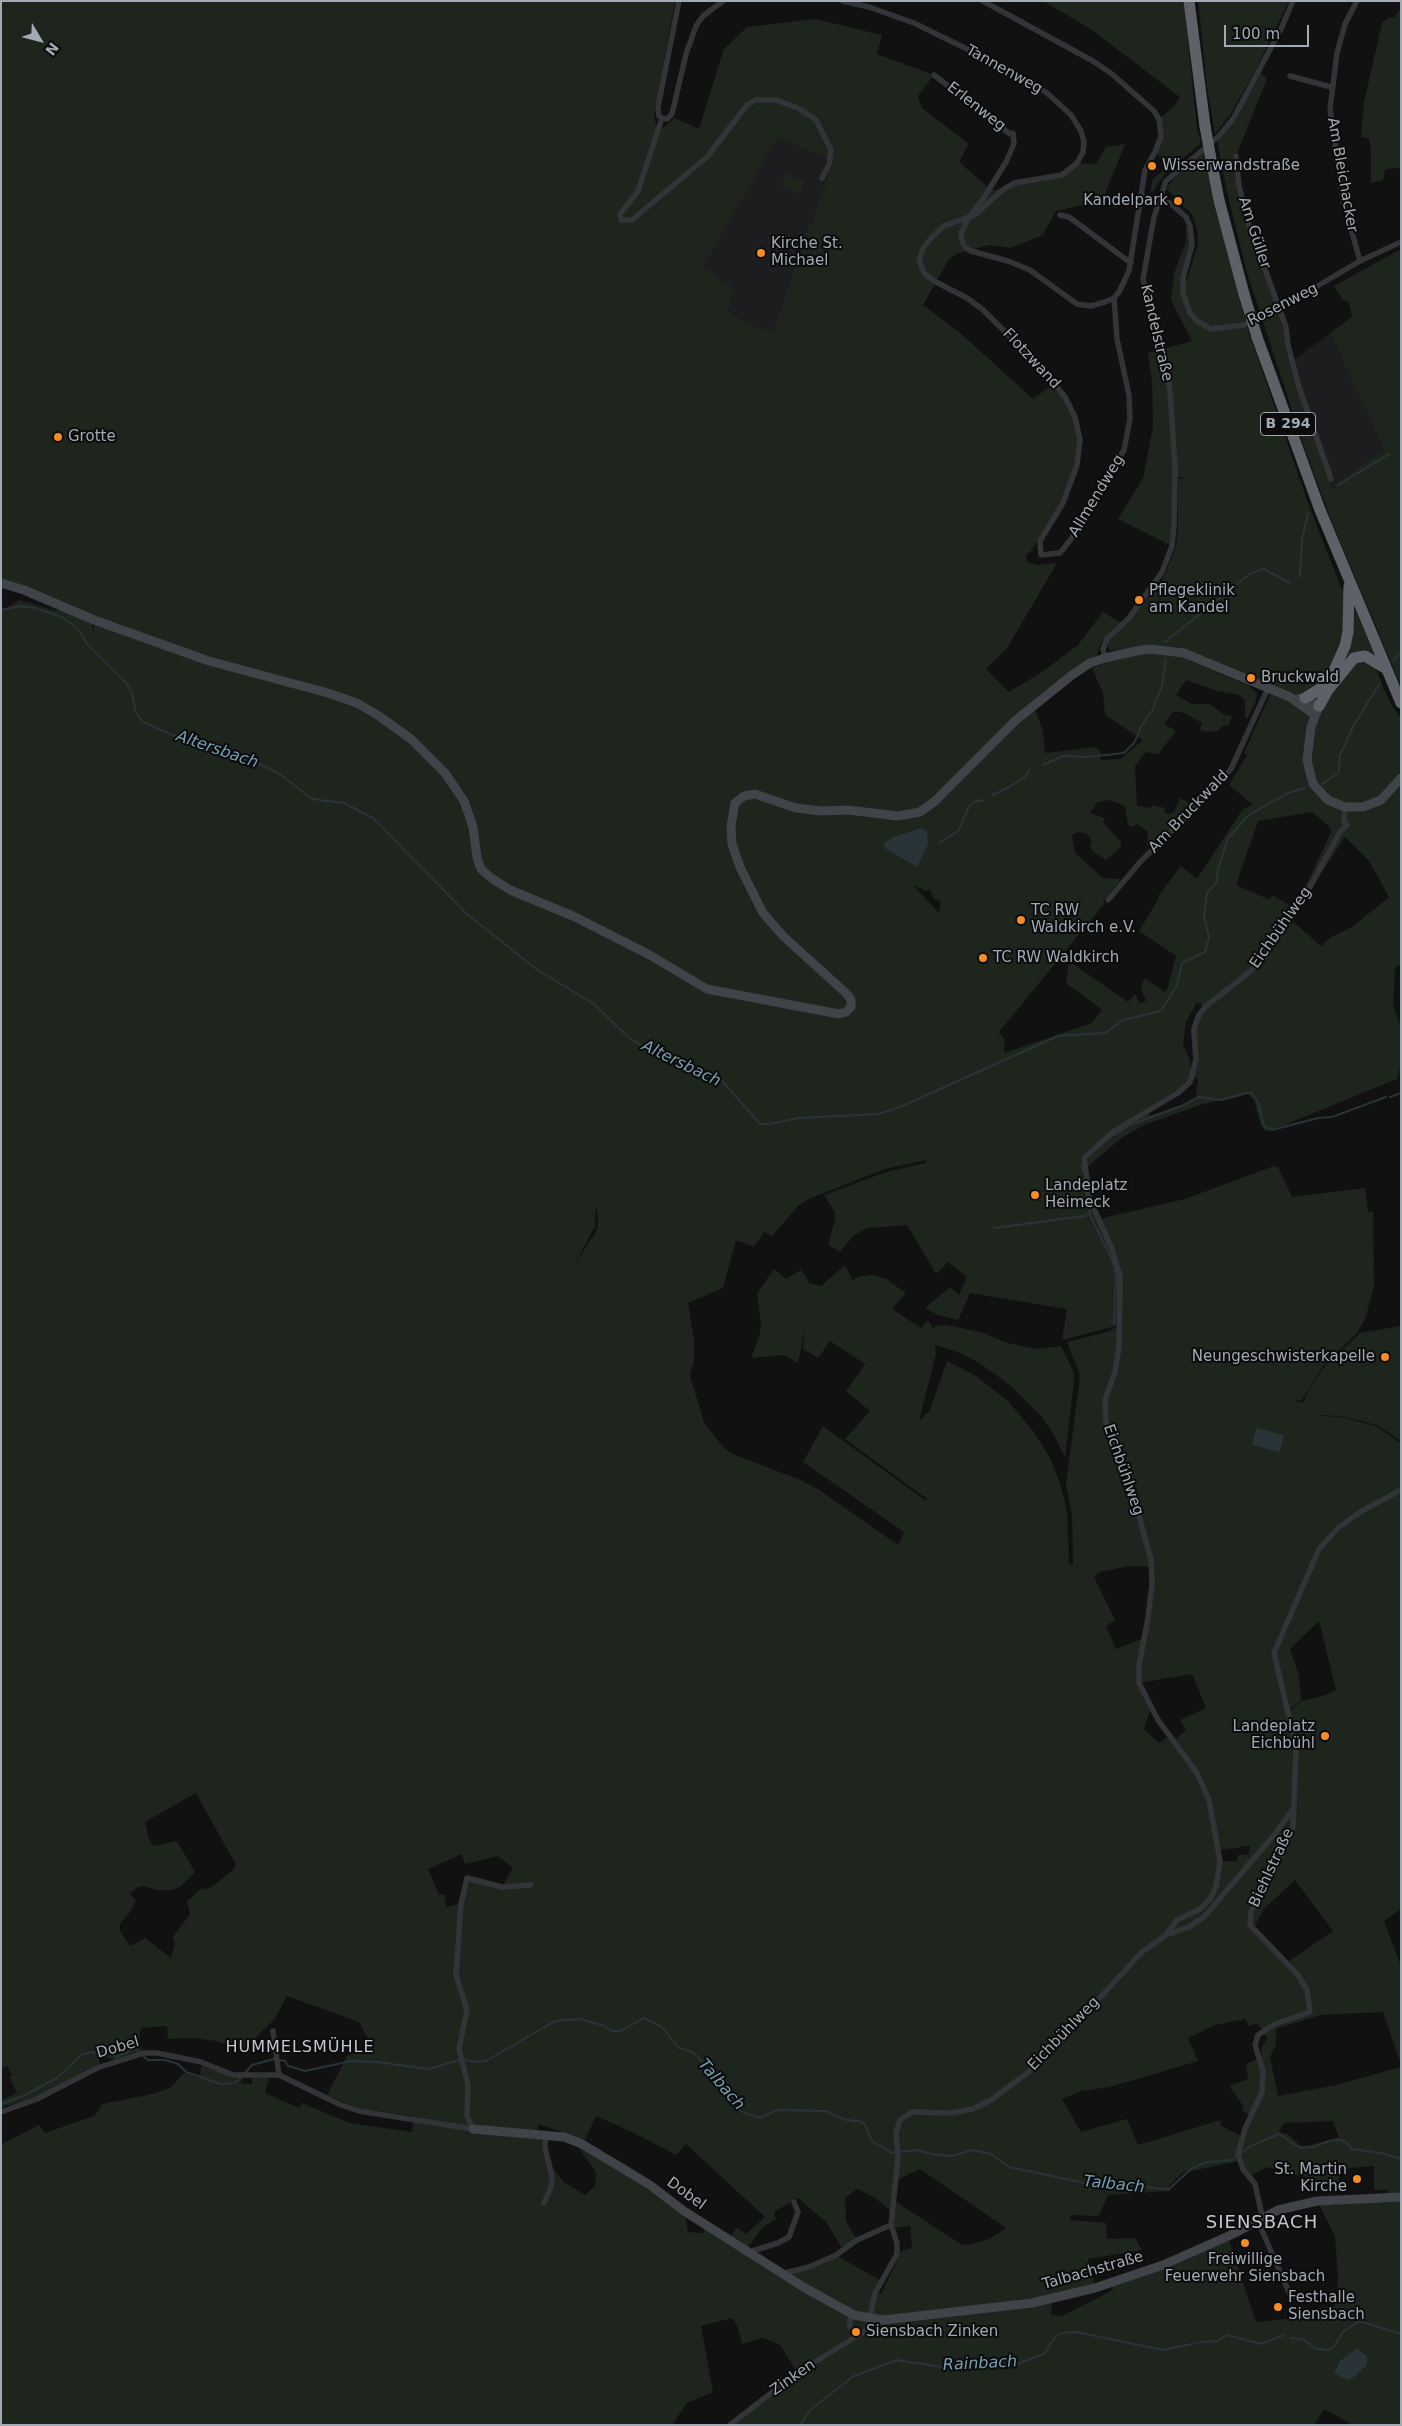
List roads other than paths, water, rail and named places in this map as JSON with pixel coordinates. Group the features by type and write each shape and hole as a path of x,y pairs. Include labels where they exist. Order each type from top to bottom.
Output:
{"highway":[{"name":"B 294","path":"1189,1 1210,154 1219,200 1244,294 1257,337 1350,584 1401,703"},
{"path":"1317,710 1345,646 1348,632 1350,584"},
{"path":"1305,698 1328,687 1354,658 1365,656 1385,668"}],"street":[{"path":"679,1 658,106 662,118 644,176 638,191 620,214 622,220 632,220 707,157 747,105 755,100 776,100 798,108 816,120 831,150 828,165 822,178"},
{"path":"662,118 666,119 672,114 686,54 696,26 703,16 723,1"},
{"name":"Tannenweg","path":"843,1 869,7 914,23 969,50 1047,93 1077,122 1084,142 1083,152 1077,163 1068,172 1062,175 1014,184 991,198 975,215 969,217"},
{"path":"969,217 961,233 965,247 971,251 1008,261 1030,270 1077,304 1091,306 1114,298 1126,278 1131,263 1145,170 1156,152 1161,136 1159,119 1154,112 1112,74 982,1"},
{"name":"Kandelstraße","path":"1105,658 1103,649 1106,639 1129,618 1162,572 1172,546 1174,527 1174,468 1170,391 1167,372 1143,279 1149,239 1163,188 1171,176 1228,126 1270,52 1293,1"},
{"name":"Am Bleichacker","path":"1357,1 1345,24 1337,52 1331,87 1330,117 1346,214 1360,261"},
{"name":"Erlenweg","path":"934,75 1010,134 1013,133 1014,144 1006,162 990,189 969,217"},
{"path":"1290,76 1331,87"},
{"name":"Am Güller","path":"1236,156 1238,186 1249,225 1280,308 1299,387 1330,479"},
{"name":"Rosenweg","path":"1142,196 1170,203 1180,211 1190,226 1192,245 1183,278 1183,293 1186,306 1197,321 1212,329 1232,328 1280,308 1360,261 1401,242"},
{"path":"1060,215 1069,216 1131,263"},
{"name":"Flotzwand","path":"969,217 944,226 923,248 919,260 924,273 934,281 968,298 1043,369 1065,397 1079,428 1080,449 1076,465 1063,503 1040,541 1041,555"},
{"name":"Allmendweg","path":"1041,555 1054,555 1064,548 1091,509 1124,450 1130,419 1129,395 1117,339 1114,298"},
{"path":"1,583 24,590 94,620 209,661 328,693 357,704 398,729 423,750 444,773 464,801 473,827 477,858 481,869 510,890 573,916 648,954 707,989 839,1014 846,1012 851,1007 851,1000 847,994 784,936 763,913 744,876 732,844 731,826 735,803 744,796 755,794 796,808 821,811 848,810 898,816 920,812 935,801 1016,720 1090,663 1105,658 1150,650 1178,652 1290,697 1317,710"},
{"name":"Am Bruckwald","path":"1108,900 1141,861 1204,799 1231,769 1268,688"},
{"path":"1290,697 1305,698 1317,710"},
{"path":"1317,710 1307,749 1310,776 1319,793 1328,800 1346,807 1364,807 1381,800 1401,778"},
{"name":"Eichbühlweg","path":"870,2317 875,2293 896,2254 898,2243 890,2225 897,2154 897,2124 906,2114 912,2112 952,2114 973,2109 991,2100 1038,2065 1142,1952 1166,1935 1177,1920 1200,1909 1210,1898 1219,1879 1220,1861 1209,1800 1197,1773 1158,1720 1139,1683 1140,1658 1152,1584 1151,1560 1135,1502 1106,1423 1105,1400 1115,1372 1119,1347 1120,1276 1112,1249 1090,1200 1084,1158 1114,1131 1178,1093 1190,1082 1196,1060 1194,1029 1198,1015 1205,1007 1240,981 1266,955 1312,885 1340,832 1347,826 1344,821 1346,807"},
{"name":"Biehlstraße","path":"1259,2220 1262,2211 1255,2184 1243,2169 1238,2156 1245,2129 1260,2100 1263,2087 1263,2071 1255,2045 1258,2035 1275,2024 1310,2012 1307,1990 1298,1975 1250,1925 1250,1912 1284,1850 1293,1828 1296,1748 1285,1697 1274,1659 1275,1648 1319,1549 1339,1527 1401,1490"},
{"name":"Biehlstraße","path":"1166,1935 1183,1929 1204,1917 1210,1911 1274,1835 1294,1807"},
{"path":"474,2129 467,2116 468,2085 459,2049 467,2010 456,1975 461,1904 467,1878 502,1887 531,1885"},
{"path":"1177,1920 1183,1929"},
{"path":"273,2031 279,2075"},
{"name":"Dobel","path":"1,2112 38,2100 85,2073 141,2054 157,2053 201,2062 242,2076 279,2075 341,2105 359,2111 474,2129 564,2137 582,2144 650,2185 684,2211 806,2288 854,2315 870,2317"},
{"path":"456,2125 467,2116"},
{"path":"544,2203 551,2187 552,2176 545,2148 546,2136"},
{"name":"Talbachstraße","path":"870,2317 883,2320 1013,2307 1094,2288 1163,2265 1233,2234 1278,2210 1302,2203 1357,2198 1401,2197"},
{"path":"749,2252 778,2243 789,2237 798,2212 794,2202"},
{"path":"1259,2220 1291,2296"},
{"path":"785,2273 836,2255 857,2240 890,2225"},
{"path":"854,2315 850,2319 850,2327 859,2335"},
{"name":"Zinken","path":"730,2425 797,2374 883,2320"}],"waterway":[{"path":"1338,485 1389,454"},
{"path":"1300,576 1302,540 1308,513"},
{"path":"1165,642 1251,573 1264,569 1290,583"},
{"name":"Altersbach","path":"1,610 20,606 34,608 62,617 77,628 88,645 126,683 132,693 136,713 143,722 186,741 262,765 281,775 312,799 344,803 373,818 468,915 536,969 594,1004 628,1037 652,1052 722,1081 760,1124 799,1118 879,1114 900,1107 1058,1036 1105,1033 1123,1020 1161,1011 1177,985 1182,963 1205,952 1209,937 1204,916 1207,893 1217,882 1218,869 1228,838 1249,815 1288,793 1305,788"},
{"name":"Altersbach","path":"1393,661 1401,651"},
{"path":"1043,765 1063,756 1087,757 1124,753 1134,743 1143,723 1152,711 1162,686 1166,659"},
{"name":"Altersbach","path":"1322,784 1339,772 1340,755 1354,725 1380,683"},
{"path":"993,795 1025,777 1029,770"},
{"path":"939,843 958,831 969,807 974,802 983,800"},
{"path":"1112,1136 1132,1124 1184,1105 1198,1097 1221,1100 1251,1092 1259,1104 1265,1127 1272,1130 1318,1118 1332,1117 1386,1097"},
{"path":"1390,1097 1401,1093"},
{"path":"1082,1165 1083,1171"},
{"path":"1084,1181 1087,1196"},
{"path":"994,1228 1085,1216 1090,1211 1088,1201"},
{"path":"1089,1213 1113,1262 1116,1276 1114,1325"},
{"name":"Talbach","path":"464,2060 486,2061 555,2021 580,2019 602,2025 612,2031 621,2031 644,2018 662,2027 678,2047 694,2053 719,2080 737,2108 744,2113 761,2118 777,2110 825,2111 846,2120 859,2121 865,2124 872,2141 892,2153 916,2150 952,2156 973,2150 991,2154 1009,2167 1085,2183 1102,2182 1163,2189 1169,2189 1190,2170 1199,2165 1207,2162 1232,2160 1249,2147 1279,2134 1300,2148 1313,2147 1329,2141 1341,2140 1346,2142 1352,2149 1381,2153 1401,2159"},
{"name":"Talbach","path":"1,2104 21,2097 57,2078 82,2054 95,2052 109,2053 116,2057 135,2049 148,2060 165,2060 178,2064 186,2072 221,2084 234,2083 241,2078"},
{"name":"Talbach","path":"244,2074 252,2065 274,2059"},
{"name":"Talbach","path":"279,2060 285,2061 288,2066 305,2071 351,2061 377,2062 429,2069 459,2060"},
{"name":"Rainbach","path":"1291,2338 1304,2340 1316,2349 1329,2350 1343,2332 1359,2321 1401,2334"},
{"name":"Rainbach","path":"800,2425 810,2410 854,2376 897,2360 942,2367 956,2364 983,2366 1017,2364 1044,2354 1055,2337 1062,2333 1076,2332 1163,2350 1201,2342 1217,2341 1227,2335 1261,2344 1284,2335"}],"place":[{"name":"Wisserwandstraße","path":"1152,166"},
{"name":"Kandelpark","path":"1178,201"},
{"name":"Kirche St. Michael","path":"761,253"},
{"name":"Grotte","path":"58,437"},
{"name":"Pflegeklinik am Kandel","path":"1139,600"},
{"name":"Bruckwald","path":"1251,678"},
{"name":"TC RW Waldkirch e.V.","path":"1021,920"},
{"name":"TC RW Waldkirch","path":"983,958"},
{"name":"Landeplatz Heimeck","path":"1035,1195"},
{"name":"Neungeschwisterkapelle","path":"1385,1357"},
{"name":"Landeplatz Eichbühl","path":"1325,1736"},
{"name":"St. Martin Kirche","path":"1357,2179"},
{"name":"Freiwillige Feuerwehr Siensbach","path":"1245,2243"},
{"name":"Festhalle Siensbach","path":"1278,2307"},
{"name":"Siensbach Zinken","path":"856,2332"}],"district":[{"name":"HUMMELSMÜHLE","path":"300,2048"},
{"name":"SIENSBACH","path":"1262,2223"}]}
